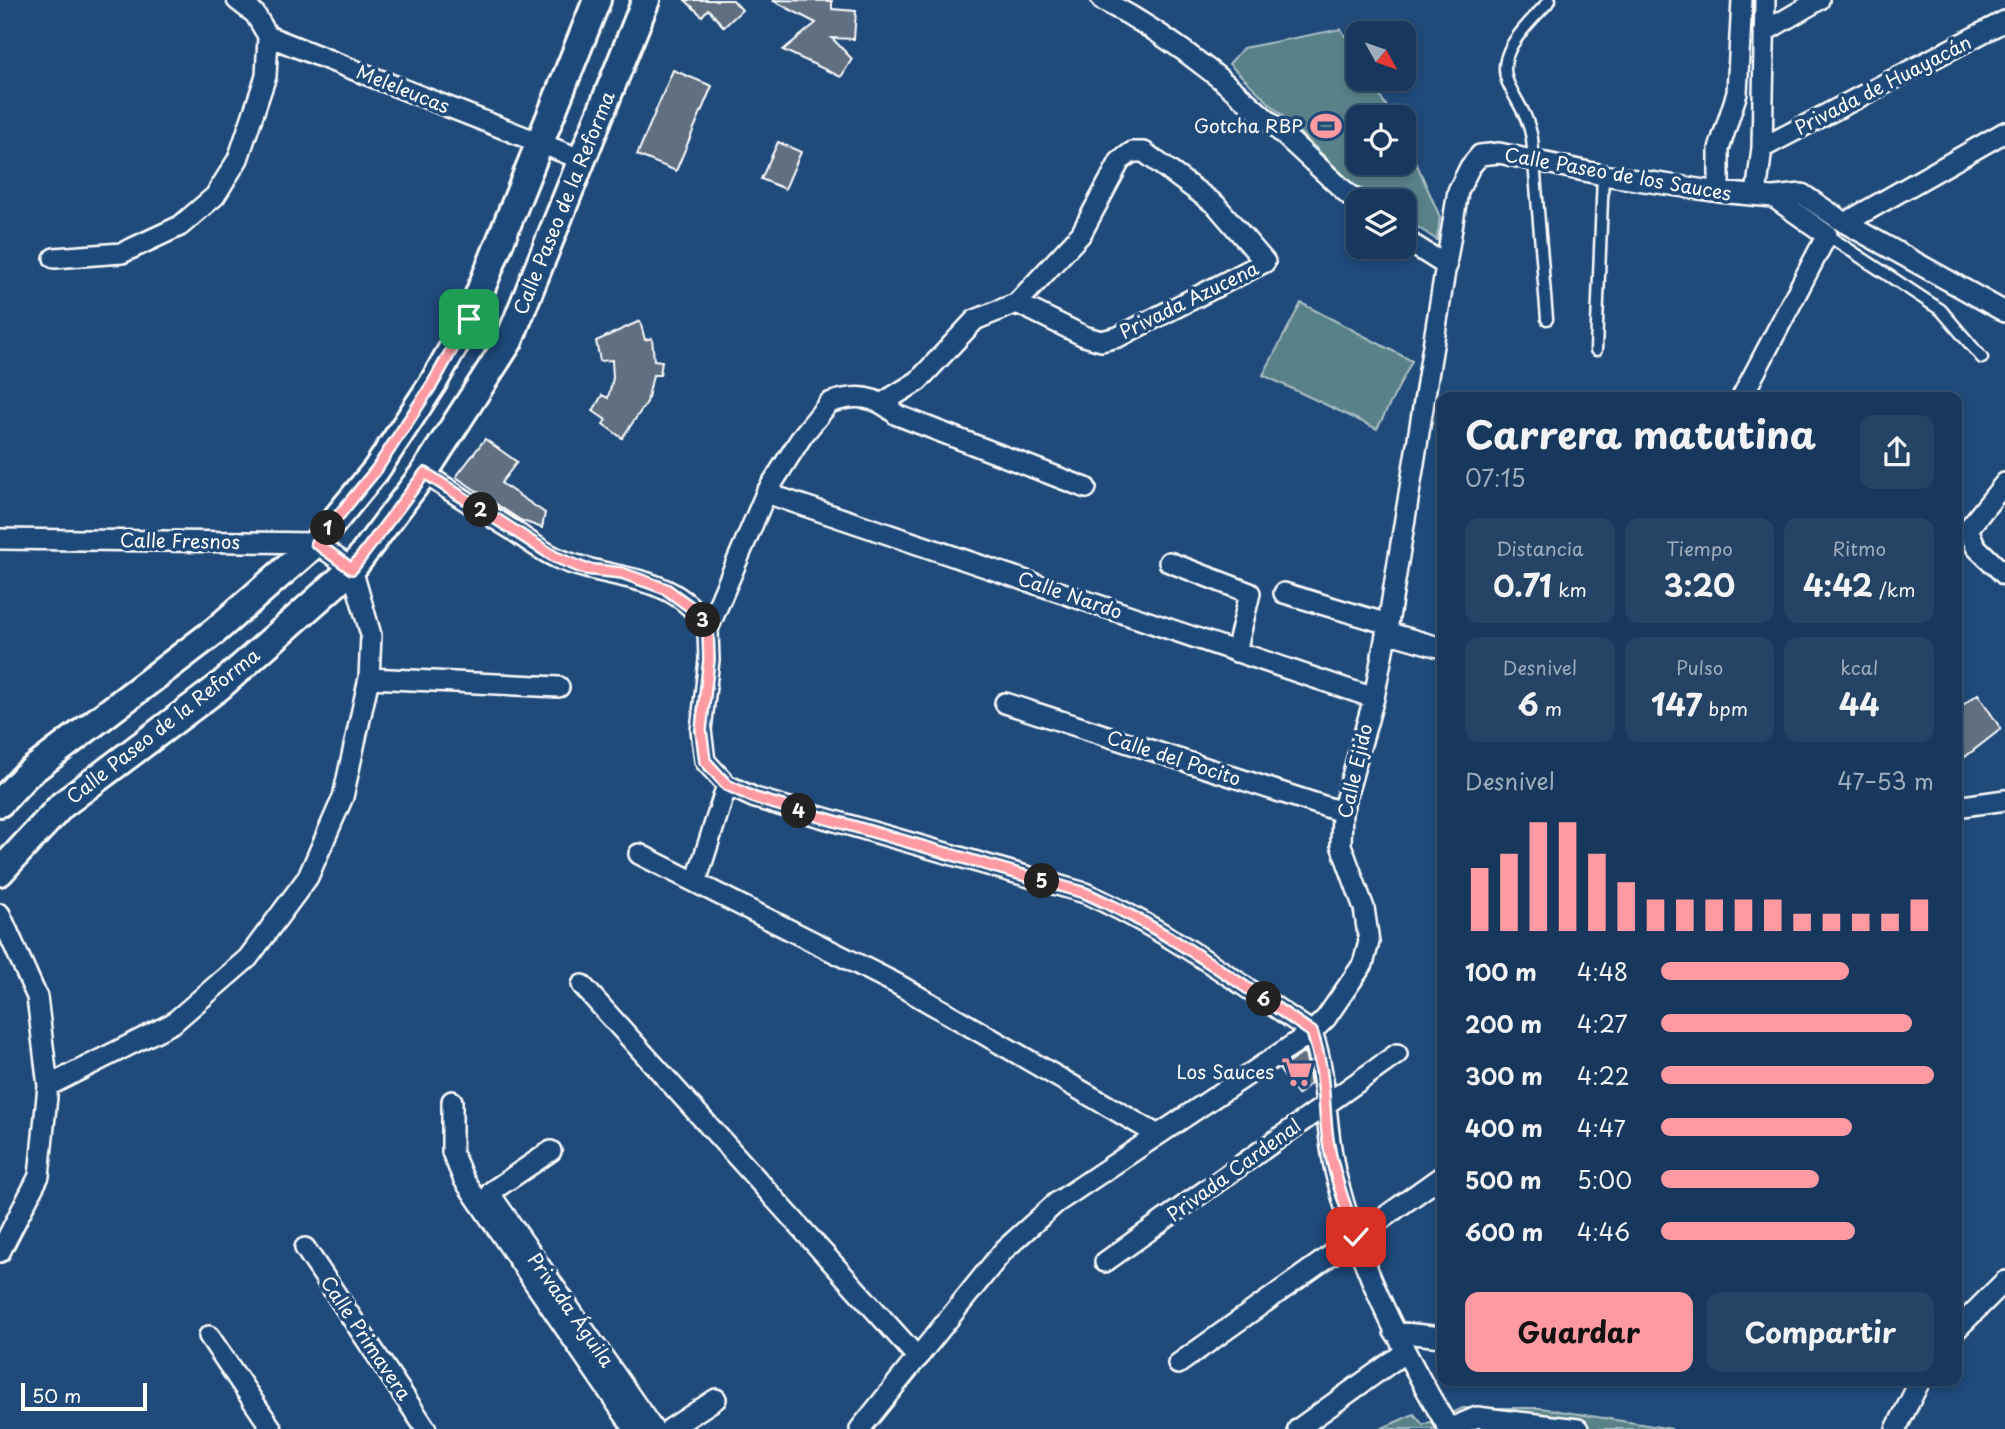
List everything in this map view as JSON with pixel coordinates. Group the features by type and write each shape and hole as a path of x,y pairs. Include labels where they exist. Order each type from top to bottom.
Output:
{"main road":[{"path":"0,803 26,775 215,631 316,543 376,470 433,383 469,319 537,143 597,0"},
{"name":"Calle Paseo de la Reforma","path":"0,872 62,805 219,687 352,569 425,473 509,341 646,0"}],"street":[{"path":"54,258 122,253 180,226 215,196 238,159 266,76 268,36 261,7 237,0"},
{"path":"1102,0 1180,45 1223,78 1346,192"},
{"path":"1719,192 1719,149 1737,93 1742,0"},
{"path":"1745,392 1827,235 1765,196 1762,148 1765,0"},
{"path":"1764,32 1819,0"},
{"name":"Privada de Huayacán","path":"1762,148 2005,22"},
{"name":"Meleleucas","path":"268,36 583,160"},
{"path":"1845,223 2005,132"},
{"name":"Privada Azucena","path":"1132,152 1144,152 1216,205 1265,262 1118,337 1101,341 1017,303 1081,234 1120,161 1132,152"},
{"name":"Calle Paseo de los Sauces","path":"1387,628 1458,191 1470,167 1480,155 1500,153 1603,175 1719,192 1765,196 1802,194 1845,223 2003,308"},
{"path":"1416,247 1447,266"},
{"path":"884,402 918,381 975,320 1017,303"},
{"path":"1086,488 897,415 884,402 869,397 829,403 803,435 766,493 708,629 709,660 701,730 705,761 727,785 755,798 1085,893 1113,906 1193,954 1312,1032 1325,1082 1327,1134 1338,1181 1356,1237 1404,1353 1449,1429 1477,1417 1578,1429"},
{"path":"425,473 555,557 585,569 622,573 666,589 699,613 708,629"},
{"path":"2005,483 1968,529 1976,547 2005,575"},
{"name":"Calle Nardo","path":"766,493 1374,698"},
{"name":"Calle Fresnos","path":"0,539 316,543"},
{"path":"48,1086 173,1023 248,958 308,877 343,797 369,678 371,635 352,569 316,543"},
{"path":"1169,562 1251,593 1236,652"},
{"path":"1284,593 1437,646"},
{"name":"Calle Ejido","path":"1312,1032 1326,1018 1363,964 1369,942 1364,908 1341,845 1342,812 1374,698 1387,628"},
{"path":"369,678 559,687"},
{"name":"Calle del Pocito","path":"1005,704 1342,812"},
{"path":"696,882 727,785"},
{"path":"1962,806 2005,800"},
{"path":"639,854 897,984 1157,1135"},
{"path":"0,914 37,997 48,1086 39,1176 0,1252"},
{"path":"582,985 918,1358"},
{"path":"860,1429 1004,1250 1056,1203 1312,1032"},
{"name":"Privada Cardenal","path":"1105,1262 1397,1054"},
{"path":"452,1101 452,1152 464,1180 634,1429"},
{"name":"Privada Águila","path":"551,1151 492,1191 495,1201 653,1429"},
{"path":"1178,1364 1437,1180"},
{"name":"Calle Primavera","path":"305,1248 426,1429"},
{"path":"1962,1324 2005,1281"},
{"path":"1394,1332 1437,1333"},
{"path":"209,1336 272,1429"},
{"path":"1298,1429 1404,1353"},
{"path":"1896,1429 1918,1386"},
{"path":"670,1429 716,1399"}],"lane":[{"path":"1547,319 1528,115 1507,82 1503,62 1512,45 1550,0"},
{"path":"1596,350 1603,175"},
{"path":"1827,235 1941,310 1982,358"}],"green space":[{"name":"Gotcha RBP","path":"1341,29 1346,38 1346,91 1377,91 1386,105 1346,105 1346,175 1416,175 1416,162 1440,217 1437,240 1416,226 1416,189 1361,189 1353,184 1229,64 1243,48"},
{"path":"1301,303 1412,361 1377,429 1263,375"},
{"path":"1463,1408 1541,1408 1672,1429 1380,1429 1414,1414 1423,1425"}],"building":[{"path":"685,0 733,0 742,10 724,27 708,9 702,16"},
{"path":"772,0 832,1 832,9 856,11 854,39 832,38 852,59 841,77 783,50 816,23"},
{"path":"673,70 712,86 676,171 637,155"},
{"path":"778,142 801,152 785,189 761,179"},
{"path":"640,321 645,340 652,338 654,360 662,361 660,375 653,375 647,402 622,438 603,424 606,420 593,411 602,395 608,398 613,378 612,360 600,361 596,341"},
{"path":"485,439 517,462 501,483 545,513 542,528 520,520 456,477"},
{"path":"1978,694 2001,729 1962,759 1962,706"},
{"name":"Los Sauces","path":"1305,1052 1311,1083 1298,1095 1279,1069"}],"place":[{"name":"Gotcha RBP","path":"1326,126"},
{"name":"Los Sauces","path":"1297,1072"}],"route":[{"path":"469,319 433,383 376,470 316,543 352,569 425,473 555,557 585,569 622,573 666,589 699,613 708,629 709,660 701,730 705,761 714,774 727,785 755,798 1085,893 1113,906 1193,954 1312,1032 1325,1082 1327,1134 1338,1181 1356,1237"}]}
